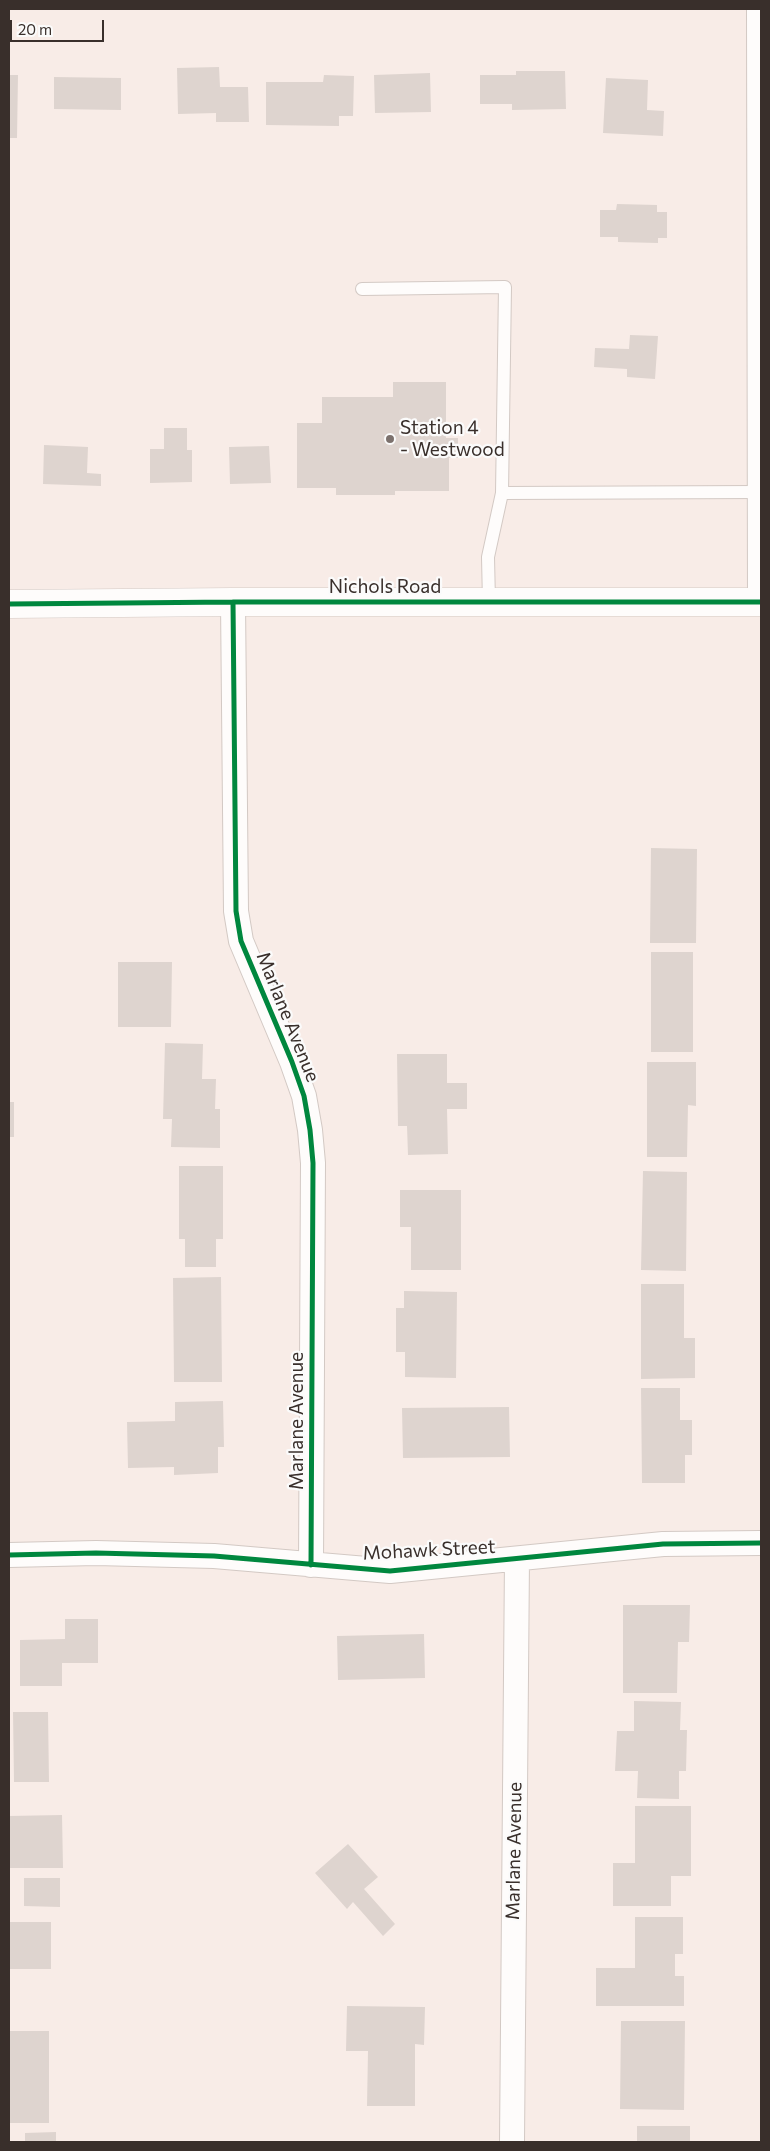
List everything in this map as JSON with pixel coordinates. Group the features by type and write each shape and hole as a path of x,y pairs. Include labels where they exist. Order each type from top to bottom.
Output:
{"street":[{"path":"760,9 761,602"},
{"name":"Marlane Avenue","path":"233,602 236,911 240,941 292,1062 304,1096 311,1138 313,1173 311,1564"},
{"name":"Nichols Road","path":"9,604 761,602"},
{"name":"Mohawk Street","path":"9,1555 96,1553 214,1556 390,1571 663,1544 761,1543"},
{"name":"Marlane Avenue","path":"512,2142 517,1559"}],"lane":[{"path":"362,289 505,287 502,494 488,557 489,602"},
{"path":"502,494 760,492"}],"building":[{"path":"219,67 220,87 248,87 249,122 216,122 216,113 178,114 177,68"},
{"path":"516,71 565,71 566,109 512,110 512,104 480,104 480,75 516,75"},
{"path":"430,73 431,112 375,113 374,75"},
{"path":"9,75 18,75 17,138 9,138"},
{"path":"324,75 354,76 353,116 339,116 339,126 266,125 266,82 323,82"},
{"path":"54,77 121,78 121,110 54,109"},
{"path":"606,78 648,80 647,110 664,111 663,136 603,133"},
{"path":"617,204 657,205 657,212 667,212 667,238 658,238 658,243 618,242 618,237 600,237 600,210 616,210"},
{"path":"630,335 658,336 655,379 627,377 627,369 594,367 595,348 629,349"},
{"path":"393,382 446,382 446,438 458,438 458,458 449,458 449,491 395,491 395,495 336,495 336,488 297,488 297,423 322,423 322,397 393,397"},
{"path":"164,428 187,428 187,450 192,450 192,482 150,483 150,449 164,449"},
{"path":"44,445 88,447 87,473 101,474 101,486 43,484"},
{"path":"269,446 271,483 230,484 229,447"},
{"path":"651,848 697,849 696,943 650,943"},
{"path":"651,952 693,952 693,1052 651,1052"},
{"path":"118,962 172,962 171,1027 118,1027"},
{"path":"165,1043 203,1044 202,1079 216,1079 215,1109 220,1109 220,1148 171,1147 172,1119 163,1119"},
{"path":"397,1054 447,1054 447,1083 467,1083 467,1109 447,1109 448,1154 408,1155 407,1126 398,1126"},
{"path":"647,1062 696,1062 696,1106 688,1105 687,1157 647,1157"},
{"path":"9,1102 14,1102 14,1137 9,1137"},
{"path":"179,1166 223,1166 223,1239 216,1239 216,1267 185,1267 185,1239 179,1239"},
{"path":"643,1171 687,1172 686,1271 641,1270"},
{"path":"400,1190 461,1190 461,1270 411,1270 411,1227 400,1227"},
{"path":"221,1277 222,1382 174,1382 173,1278"},
{"path":"641,1284 684,1284 684,1338 695,1338 695,1378 641,1379"},
{"path":"404,1291 457,1292 456,1378 405,1377 405,1352 396,1352 396,1308 404,1308"},
{"path":"641,1388 680,1388 680,1420 692,1420 692,1455 685,1455 685,1483 642,1483"},
{"path":"223,1401 224,1447 218,1447 218,1473 174,1475 174,1467 128,1468 127,1422 175,1421 175,1402"},
{"path":"509,1407 510,1457 403,1458 402,1408"},
{"path":"623,1605 690,1605 689,1642 678,1642 677,1693 623,1693"},
{"path":"65,1619 98,1619 98,1663 62,1663 62,1686 20,1686 20,1640 65,1639"},
{"path":"424,1634 425,1678 338,1680 337,1636"},
{"path":"634,1701 681,1702 680,1730 687,1730 686,1771 679,1771 679,1799 637,1798 638,1771 615,1771 617,1731 634,1731"},
{"path":"13,1712 48,1712 49,1782 14,1782"},
{"path":"635,1806 691,1806 691,1876 671,1876 671,1906 613,1906 613,1863 635,1863"},
{"path":"62,1815 63,1868 9,1868 9,1816"},
{"path":"348,1844 378,1877 364,1889 395,1924 383,1936 353,1902 347,1909 315,1873"},
{"path":"24,1878 60,1878 60,1907 24,1906"},
{"path":"635,1917 683,1917 683,1954 675,1954 675,1976 684,1976 684,2006 596,2006 596,1968 635,1968"},
{"path":"9,1922 51,1922 51,1969 9,1969"},
{"path":"347,2006 425,2007 424,2045 415,2044 415,2106 367,2106 368,2051 346,2051"},
{"path":"621,2021 685,2021 684,2110 620,2109"},
{"path":"9,2031 49,2031 49,2123 9,2123"},
{"path":"637,2126 690,2126 690,2142 637,2142"},
{"path":"56,2132 56,2142 25,2142 25,2133"}],"cycle path":[{"path":"233,602 236,911 241,941 292,1062 304,1096 313,1163 311,1565"},
{"path":"9,604 761,602"},
{"path":"9,1555 96,1553 214,1556 390,1571 663,1544 761,1543"}],"place":[{"name":"Station 4 - Westwood","path":"390,439"}]}
